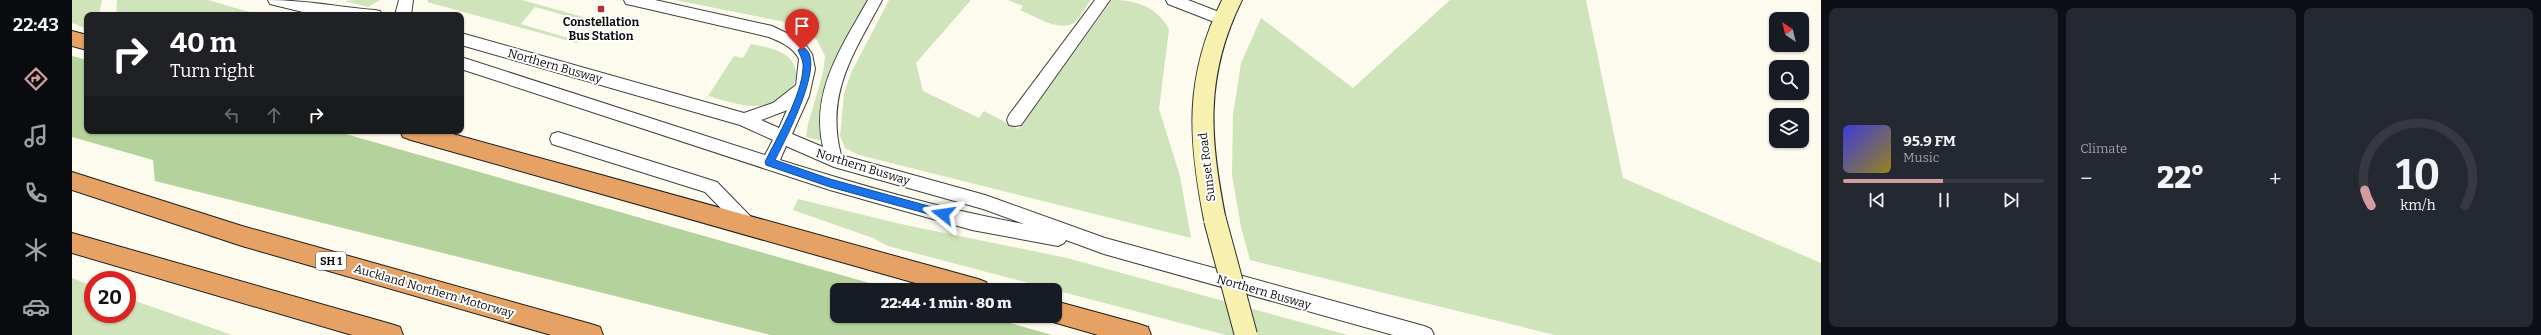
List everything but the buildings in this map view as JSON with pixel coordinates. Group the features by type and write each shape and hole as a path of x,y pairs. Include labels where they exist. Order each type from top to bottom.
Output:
{"highway":[{"path":"72,38 84,43"},
{"path":"422,134 953,283"},
{"name":"Auckland Northern Motorway","path":"72,181 242,236 591,335"},
{"path":"72,243 391,335"},
{"path":"1062,314 1139,335"}],"main road":[{"name":"Sunset Road","path":"1227,9 1208,55 1203,98 1203,150 1214,220 1246,335"}],"lane":[{"path":"275,0 320,12"},
{"path":"404,12 406,0"},
{"path":"631,0 772,32 785,37 802,50 807,58 808,66 801,90 782,138 770,162"},
{"path":"834,160 827,120 830,94 839,68 875,0"},
{"path":"1015,120 1103,0"},
{"path":"1173,0 1227,9"},
{"name":"Northern Busway","path":"464,40 744,120 834,160 985,202 1104,246 1424,335"},
{"name":"Northern Busway","path":"464,65 770,162 830,183 972,222 1104,246"},
{"path":"744,120 779,107 801,90"},
{"path":"558,139 711,187 749,226"}],"green space":[{"path":"72,0 102,0 100,12 84,12 84,28 72,23"},
{"path":"117,0 208,0 249,12 116,12"},
{"path":"380,0 368,7 344,1"},
{"path":"428,0 522,0 594,20 592,23 535,7 521,24 578,41 577,43 427,2"},
{"path":"675,0 868,0 821,123 822,141 806,137 808,124 823,73 825,56 817,40 805,30 790,23"},
{"path":"889,0 971,0 916,63 923,91 979,118 984,111 1018,129 1112,0 1138,3 1159,15 1169,29 1159,109 1180,176 1191,238 859,155 845,148 840,136 844,94 851,73"},
{"path":"1008,0 1091,0 1074,23 1061,26 1047,22 1020,10 1023,6"},
{"path":"1450,0 1586,0 1623,178 1821,263 1821,335 1555,335 1250,260 1241,227 1232,175 1233,115 1241,63 1261,18 1353,88"},
{"path":"751,44 767,47 783,53 791,60 795,67 796,74 795,82 791,88 780,99 773,103 759,106 737,104 708,96 734,56 743,58"},
{"path":"72,56 84,59 84,134 346,134 869,283 830,283 830,323 1010,323 1052,335 771,335 155,181 153,160 72,137"},
{"path":"798,199 905,225 1067,258 1348,335 1226,335 1062,292 1062,283 1029,283 888,246 873,238 793,210"},
{"path":"72,278 84,283 84,323 136,323 136,301 232,335 72,335"}],"place":[{"name":"Constellation Bus Station","path":"601,9"}],"route":[{"path":"802,50 807,58 808,66 805,80 782,138 770,162 830,183 943,214"}]}
